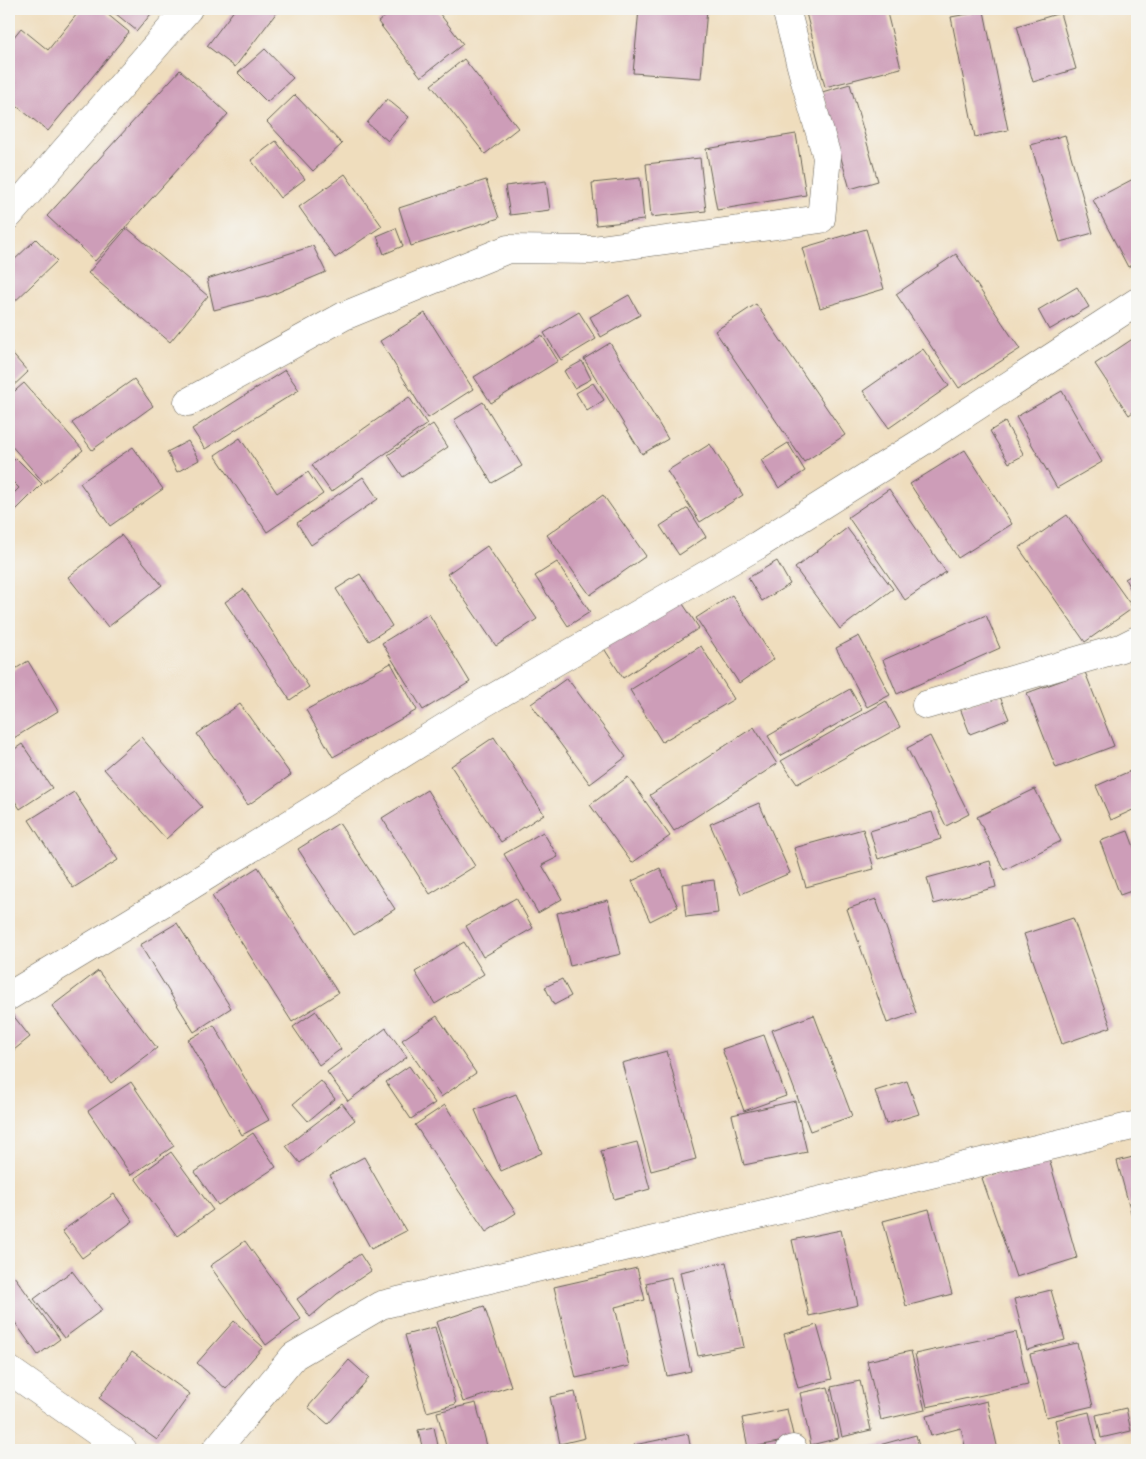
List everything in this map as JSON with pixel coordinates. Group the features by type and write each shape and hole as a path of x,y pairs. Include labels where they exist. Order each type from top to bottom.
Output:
{"street":[{"path":"9,215 188,9"},
{"path":"188,402 344,316 508,249 592,250 822,219 827,157 804,82 786,9"},
{"path":"9,996 179,893 484,703 758,545 925,440 1137,302"},
{"path":"926,706 1121,648 1137,640"},
{"path":"216,1450 294,1356 381,1305 1137,1125"},
{"path":"9,1370 123,1450"}],"building":[{"path":"81,9 101,9 129,32 48,131 9,100 9,43 21,28 48,50"},
{"path":"110,9 155,9 137,31"},
{"path":"235,9 273,9 277,12 235,67 207,46"},
{"path":"395,9 436,9 463,44 421,77 378,22"},
{"path":"639,9 707,9 701,78 633,73"},
{"path":"805,9 886,9 901,68 825,87"},
{"path":"984,11 1008,130 975,137 951,17"},
{"path":"1060,13 1076,69 1033,82 1017,26"},
{"path":"265,49 293,78 267,102 238,73"},
{"path":"464,59 518,128 485,154 431,85"},
{"path":"180,70 228,114 95,261 47,216"},
{"path":"850,84 878,181 850,189 822,92"},
{"path":"295,95 342,144 313,171 267,122"},
{"path":"387,99 409,117 388,141 367,123"},
{"path":"796,134 806,195 717,210 706,149"},
{"path":"1065,135 1093,233 1060,242 1031,145"},
{"path":"276,141 305,179 280,198 251,160"},
{"path":"700,158 706,211 651,217 646,164"},
{"path":"345,174 382,226 335,258 299,207"},
{"path":"1137,177 1137,262 1128,267 1093,200"},
{"path":"640,178 644,220 596,225 592,183"},
{"path":"486,180 499,218 411,246 399,208"},
{"path":"546,181 550,210 510,215 505,186"},
{"path":"127,228 208,296 170,342 88,273"},
{"path":"396,228 403,246 384,254 377,236"},
{"path":"866,229 884,289 820,308 802,248"},
{"path":"36,239 57,261 9,307 9,265"},
{"path":"313,246 326,272 269,296 214,310 207,279"},
{"path":"956,254 1020,349 959,388 896,294"},
{"path":"1077,287 1089,307 1049,330 1038,310"},
{"path":"629,295 640,315 601,337 590,317"},
{"path":"756,304 845,435 804,462 715,331"},
{"path":"579,312 596,339 561,360 544,333"},
{"path":"425,313 473,389 428,418 380,341"},
{"path":"542,335 558,361 491,403 474,377"},
{"path":"1137,336 1137,409 1129,415 1095,364"},
{"path":"610,343 668,439 642,454 584,359"},
{"path":"923,349 949,386 889,428 863,391"},
{"path":"9,350 28,372 9,390"},
{"path":"582,361 591,379 574,388 564,371"},
{"path":"285,370 299,390 205,449 192,429"},
{"path":"134,379 153,406 92,450 72,423"},
{"path":"24,383 83,450 44,483 9,443 9,396"},
{"path":"593,383 604,400 587,411 576,393"},
{"path":"1062,391 1102,462 1057,488 1016,417"},
{"path":"409,397 427,424 331,492 312,465"},
{"path":"483,402 522,466 492,483 454,420"},
{"path":"1005,422 1024,455 1009,463 990,431"},
{"path":"433,424 448,447 403,477 388,455"},
{"path":"240,438 277,493 308,472 323,494 267,532 215,455"},
{"path":"188,441 199,460 177,472 167,452"},
{"path":"788,443 805,471 779,488 761,460"},
{"path":"710,444 743,495 700,522 667,471"},
{"path":"133,447 163,489 110,526 80,483"},
{"path":"965,450 1012,524 958,558 910,484"},
{"path":"16,458 42,484 9,517 9,498 19,488 9,478 9,465"},
{"path":"363,477 378,499 311,545 297,523"},
{"path":"889,489 946,572 905,600 848,517"},
{"path":"603,495 646,556 590,595 547,535"},
{"path":"688,508 706,537 679,555 660,526"},
{"path":"1067,515 1133,608 1085,642 1019,548"},
{"path":"847,528 893,589 840,629 795,568"},
{"path":"121,535 162,585 108,627 68,577"},
{"path":"487,546 537,619 496,646 447,574"},
{"path":"777,561 790,584 762,601 748,578"},
{"path":"557,562 590,612 568,626 535,576"},
{"path":"1137,572 1137,601 1125,579"},
{"path":"360,574 392,626 369,641 336,589"},
{"path":"244,589 309,687 290,700 225,602"},
{"path":"732,595 774,659 739,683 696,618"},
{"path":"679,598 699,628 623,678 603,647"},
{"path":"429,614 470,682 423,710 382,643"},
{"path":"986,615 1000,648 897,694 883,660"},
{"path":"859,636 890,695 867,707 836,648"},
{"path":"701,646 734,699 662,742 630,690"},
{"path":"28,661 58,711 9,741 9,673"},
{"path":"391,663 417,710 333,757 306,710"},
{"path":"1085,672 1114,746 1056,768 1027,693"},
{"path":"567,678 626,757 590,784 531,704"},
{"path":"850,689 862,710 780,756 768,736"},
{"path":"999,694 1009,719 970,734 960,708"},
{"path":"886,701 900,727 797,784 781,761"},
{"path":"240,704 291,775 248,805 197,734"},
{"path":"754,727 777,764 674,831 650,795"},
{"path":"930,736 969,814 946,826 907,748"},
{"path":"141,737 202,807 166,839 104,769"},
{"path":"494,737 544,814 501,842 451,766"},
{"path":"22,744 52,788 20,809 9,792 9,753"},
{"path":"1137,768 1137,808 1111,820 1096,786"},
{"path":"628,777 670,836 632,863 590,805"},
{"path":"1035,789 1061,841 1004,870 977,817"},
{"path":"427,790 475,866 430,894 382,818"},
{"path":"74,792 118,860 73,888 29,820"},
{"path":"759,803 790,873 741,894 710,824"},
{"path":"932,812 941,839 878,859 870,831"},
{"path":"339,823 395,909 354,935 298,849"},
{"path":"863,829 874,869 806,887 794,848"},
{"path":"1128,831 1137,855 1137,889 1120,895 1100,841"},
{"path":"543,832 558,857 542,865 562,899 538,913 504,854"},
{"path":"990,861 996,887 934,904 927,878"},
{"path":"258,867 338,993 292,1022 212,896"},
{"path":"660,868 678,907 650,921 632,881"},
{"path":"714,880 718,913 686,917 682,884"},
{"path":"516,898 533,928 483,957 466,926"},
{"path":"876,899 916,1013 887,1023 847,909"},
{"path":"608,900 621,954 570,966 557,913"},
{"path":"1073,918 1111,1027 1062,1044 1024,934"},
{"path":"177,923 231,1008 194,1032 140,945"},
{"path":"464,942 484,974 435,1004 415,972"},
{"path":"98,971 157,1048 111,1083 52,1006"},
{"path":"562,979 571,996 554,1005 545,987"},
{"path":"316,1011 341,1049 319,1065 293,1027"},
{"path":"12,1014 30,1037 9,1054 9,1016"},
{"path":"814,1015 852,1116 810,1131 772,1030"},
{"path":"437,1016 476,1073 441,1097 402,1040"},
{"path":"214,1025 269,1120 242,1135 188,1040"},
{"path":"386,1028 407,1057 348,1101 327,1072"},
{"path":"764,1035 786,1096 744,1111 722,1049"},
{"path":"667,1051 696,1159 651,1171 622,1063"},
{"path":"409,1066 435,1103 411,1119 386,1082"},
{"path":"321,1081 335,1099 308,1121 293,1104"},
{"path":"907,1081 919,1114 886,1124 875,1091"},
{"path":"131,1082 174,1146 131,1175 88,1111"},
{"path":"516,1094 542,1153 501,1171 475,1110"},
{"path":"795,1101 807,1152 744,1165 732,1115"},
{"path":"342,1103 355,1120 300,1163 286,1146"},
{"path":"445,1105 516,1213 486,1232 415,1125"},
{"path":"253,1133 276,1167 218,1205 195,1172"},
{"path":"637,1142 650,1189 614,1199 601,1151"},
{"path":"171,1152 213,1210 177,1236 135,1178"},
{"path":"1048,1155 1077,1258 1016,1277 982,1178"},
{"path":"1137,1156 1137,1226 1135,1227 1117,1161"},
{"path":"364,1157 406,1231 371,1249 330,1175"},
{"path":"114,1194 133,1221 82,1258 62,1231"},
{"path":"929,1209 952,1294 906,1306 883,1221"},
{"path":"841,1230 858,1305 809,1316 792,1240"},
{"path":"245,1241 301,1319 266,1345 210,1266"},
{"path":"360,1254 371,1271 337,1294 310,1317 297,1299"},
{"path":"726,1262 744,1347 698,1356 680,1272"},
{"path":"637,1268 645,1300 615,1307 629,1366 576,1378 554,1287"},
{"path":"72,1271 102,1310 64,1338 34,1299"},
{"path":"14,1276 60,1339 38,1355 9,1314 9,1280"},
{"path":"671,1277 691,1371 667,1376 646,1283"},
{"path":"1051,1290 1065,1340 1027,1350 1014,1299"},
{"path":"484,1306 511,1386 463,1402 436,1322"},
{"path":"234,1321 263,1347 226,1389 197,1363"},
{"path":"817,1325 832,1379 798,1388 784,1334"},
{"path":"435,1327 456,1404 427,1412 405,1335"},
{"path":"1016,1332 1028,1385 927,1407 915,1354"},
{"path":"1077,1343 1093,1406 1046,1417 1030,1354"},
{"path":"911,1351 925,1410 881,1420 867,1361"},
{"path":"132,1352 190,1394 157,1440 99,1398"},
{"path":"349,1360 369,1378 328,1424 308,1407"},
{"path":"860,1381 871,1430 842,1437 831,1387"},
{"path":"828,1387 839,1438 811,1445 800,1393"},
{"path":"575,1392 585,1438 560,1444 550,1397"},
{"path":"987,1401 998,1450 966,1450 961,1428 931,1436 926,1416"},
{"path":"476,1403 488,1450 447,1450 437,1412"},
{"path":"1126,1408 1131,1431 1101,1438 1096,1415"},
{"path":"787,1409 794,1439 748,1448 742,1418"},
{"path":"1089,1412 1098,1450 1062,1450 1055,1420"},
{"path":"434,1427 439,1450 423,1450 418,1430"},
{"path":"688,1434 691,1450 635,1450 634,1445"},
{"path":"916,1435 920,1450 861,1450"}]}
